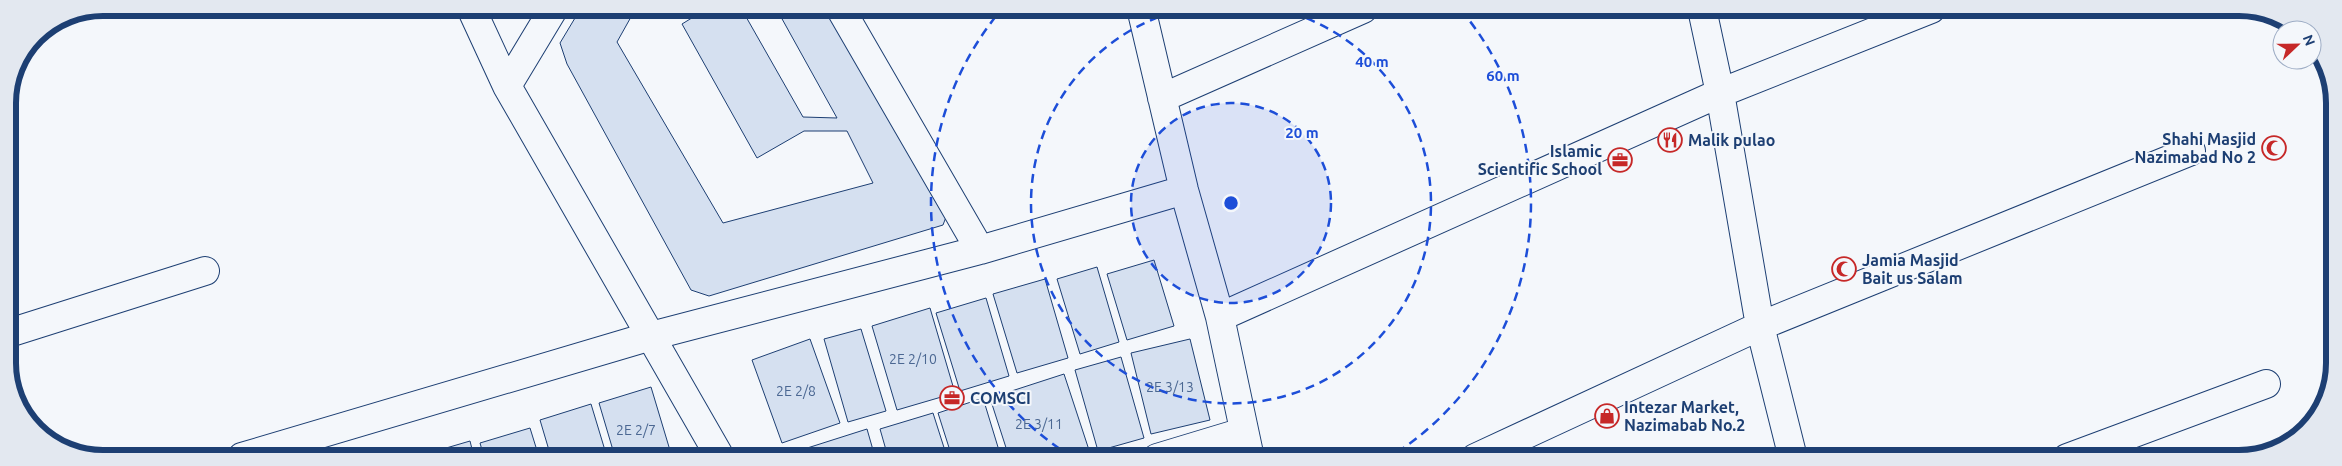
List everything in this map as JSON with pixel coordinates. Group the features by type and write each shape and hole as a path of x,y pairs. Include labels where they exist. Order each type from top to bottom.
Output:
{"street":[{"path":"475,16 507,86 716,450"},
{"path":"507,86 549,16"},
{"path":"845,16 980,250"},
{"path":"1143,16 1184,190 1220,317 1246,445 1212,450"},
{"path":"1162,98 1345,16"},
{"path":"1704,16 1720,93 1760,326 1791,450"},
{"path":"1220,317 1720,93 1913,16"},
{"path":"1492,450 1760,326 2191,151"},
{"path":"266,450 651,336 980,250 1184,190"},
{"path":"16,331 205,271"},
{"path":"2088,450 2266,384"}],"building":[{"path":"576,16 632,16 617,42 723,223 873,183 847,131 804,131 757,158 682,24 695,16 746,16 803,117 837,118 780,16 838,16 949,209 943,225 709,296 691,290 567,64 560,43"},
{"path":"1154,260 1174,326 1127,340 1107,274"},
{"path":"1097,267 1119,342 1080,354 1057,279"},
{"path":"1045,279 1068,358 1017,373 993,294"},
{"path":"986,298 1009,376 960,391 936,313"},
{"path":"930,308 955,393 897,410 872,326"},
{"path":"861,329 886,411 848,422 824,339"},
{"path":"810,339 840,423 782,443 752,360"},
{"path":"1190,339 1210,420 1151,434 1131,353"},
{"path":"1121,357 1144,438 1098,450 1075,370"},
{"path":"1064,374 1089,450 1007,450 990,398"},
{"path":"651,387 670,450 613,450 599,403"},
{"path":"983,398 999,450 950,450 938,413"},
{"path":"591,404 605,450 549,450 540,420"},
{"path":"933,413 945,450 886,450 880,429"},
{"path":"530,428 537,450 482,450 480,443"},
{"path":"867,429 873,450 801,450"},
{"path":"470,441 472,450 439,450"}],"place":[{"name":"Malik pulao","path":"1670,140"},
{"name":"Shahi Masjid Nazimabad No 2","path":"2274,148"},
{"name":"Islamic Scientific School","path":"1620,160"},
{"name":"Jamia Masjid Bait us Salam","path":"1844,269"},
{"name":"COMSCI","path":"952,398"},
{"name":"Intezar Market, Nazimabab No.2","path":"1607,416"}]}
